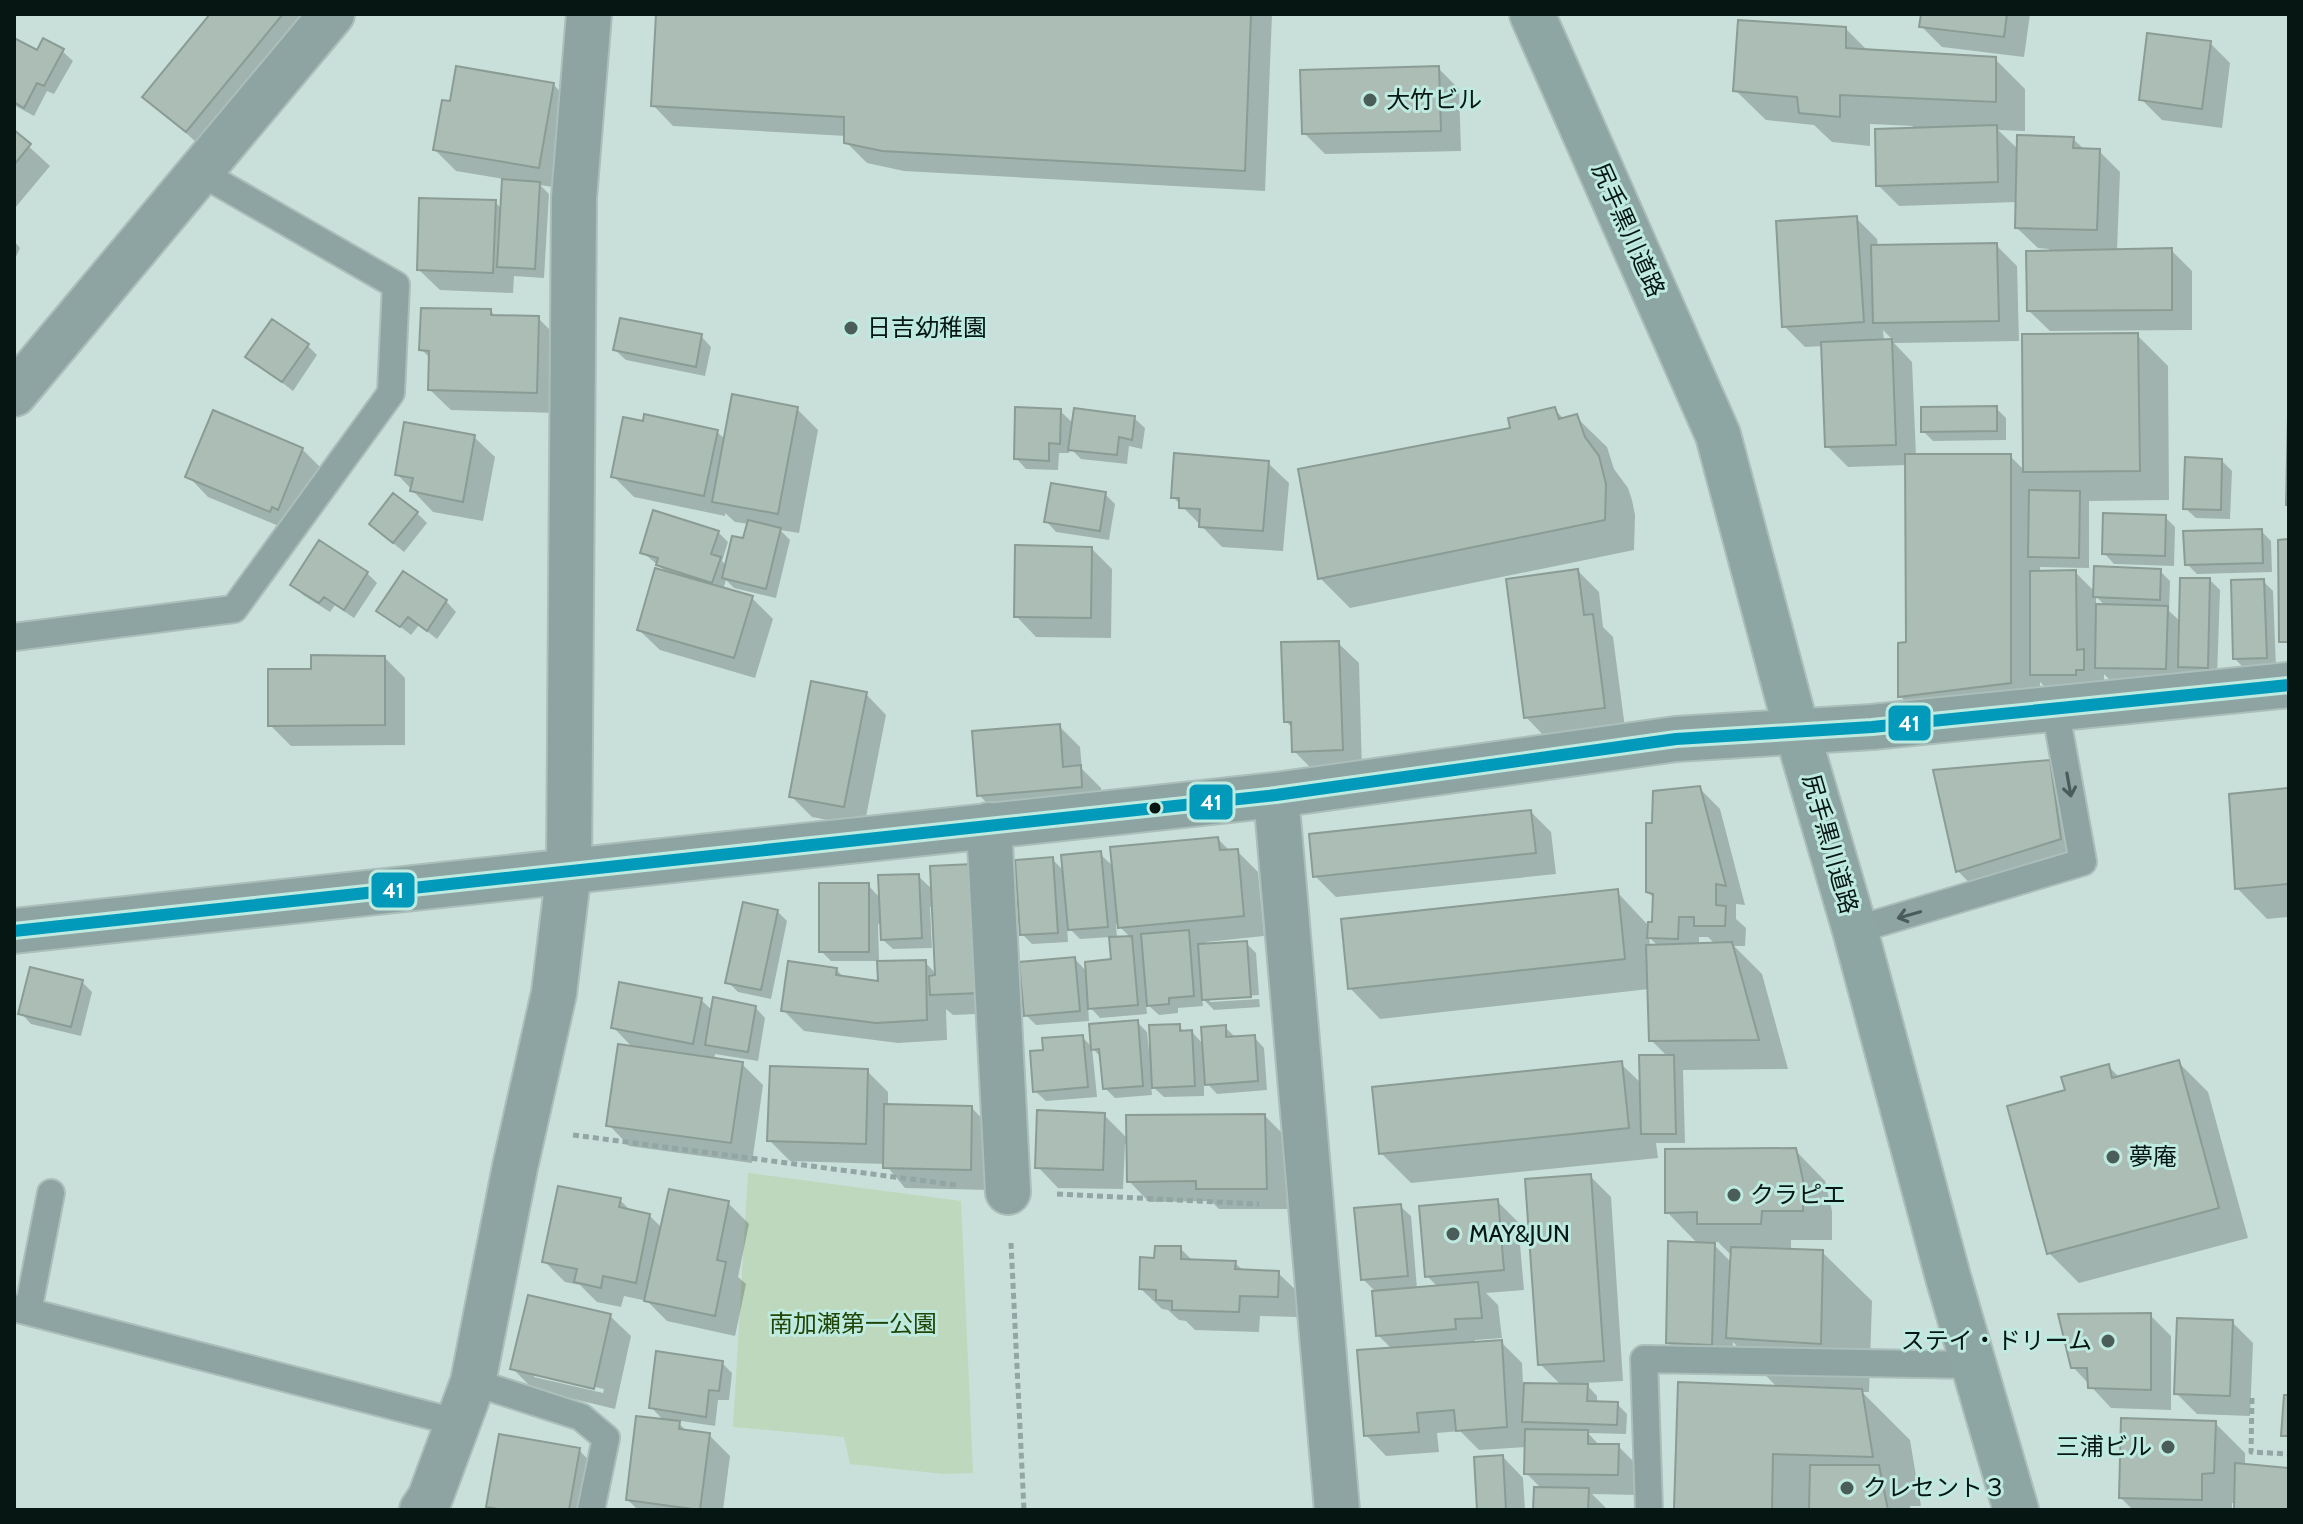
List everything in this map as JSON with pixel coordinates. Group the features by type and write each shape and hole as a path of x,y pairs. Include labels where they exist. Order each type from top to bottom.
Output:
{"main road":[{"name":"尻手黒川道路","path":"1532,14 1718,435 1797,732 2016,1510"}],"street":[{"path":"14,394 332,14"},
{"path":"422,1510 430,1498 473,1382 523,1128 554,993 569,870 574,198 589,14"},
{"path":"14,931 1276,795 1676,739 1797,732 2289,685"},
{"path":"1276,795 1337,1510"},
{"path":"989,825 1008,1192"}],"lane":[{"path":"14,637 234,609 391,393 396,285 198,171"},
{"path":"1855,930 2083,862 2055,708"},
{"path":"51,1193 21,1310 459,1423"},
{"path":"1649,1510 1644,1359 1973,1365"},
{"path":"473,1382 581,1417 606,1438 591,1510"}],"path":[{"path":"523,1128 1008,1192 1312,1206"},
{"path":"1008,1192 1024,1510"},
{"path":"2252,1398 2251,1452 2289,1454"}],"green space":[{"name":"南加瀬第一公園","path":"748,1173 961,1201 973,1473 944,1474 850,1464 844,1437 733,1427"}],"building":[{"path":"210,14 283,14 186,132 142,97"},
{"path":"656,14 1251,14 1245,171 882,151 844,143 844,117 651,106"},
{"path":"1921,14 2007,14 2004,37 1919,27"},
{"path":"1738,20 1846,27 1846,48 1996,57 1996,102 1840,95 1840,117 1799,113 1797,97 1733,91"},
{"path":"2147,33 2211,41 2202,109 2139,100"},
{"path":"14,38 37,50 43,38 64,49 44,86 37,83 24,108 14,102"},
{"path":"456,66 554,83 539,168 433,150 442,100 450,101"},
{"name":"大竹ビル","path":"1439,66 1441,131 1302,134 1300,70"},
{"path":"1997,125 1998,182 1876,186 1875,129"},
{"path":"14,130 31,144 14,165"},
{"path":"2017,135 2074,137 2073,148 2100,149 2097,230 2015,228"},
{"path":"502,179 540,182 535,269 497,267"},
{"path":"419,198 496,200 493,273 417,270"},
{"path":"1857,216 1864,322 1782,327 1776,221"},
{"path":"1997,243 1999,321 1873,323 1871,245"},
{"path":"2172,248 2172,310 2027,311 2026,251"},
{"path":"421,308 491,309 491,315 539,316 537,393 428,390 429,351 419,350"},
{"path":"620,318 702,334 696,367 613,350"},
{"path":"272,319 309,344 282,382 245,357"},
{"path":"2138,333 2140,471 2023,472 2022,334"},
{"path":"1892,339 1896,445 1825,447 1821,342"},
{"path":"732,394 798,407 778,514 712,502"},
{"path":"1997,406 1997,431 1921,432 1921,407"},
{"path":"1015,407 1061,409 1060,444 1049,443 1049,461 1014,459"},
{"path":"1555,407 1559,419 1577,414 1585,437 1599,456 1606,484 1605,520 1318,579 1298,469 1510,428 1508,418"},
{"path":"1074,408 1135,416 1132,440 1119,437 1117,455 1068,450"},
{"path":"213,410 303,448 278,510 272,507 270,512 185,477"},
{"path":"644,414 718,430 704,496 611,477 623,417 643,421"},
{"path":"2288,414 2289,505 2286,505"},
{"path":"404,422 475,435 463,502 410,491 413,478 395,475"},
{"path":"1174,453 1269,461 1263,531 1199,527 1200,509 1179,508 1179,498 1171,498"},
{"path":"1905,454 2011,454 2011,683 1898,697 1898,643 1906,642"},
{"path":"2185,457 2222,459 2221,510 2183,509"},
{"path":"1051,483 1106,492 1100,531 1044,522"},
{"path":"2029,490 2080,491 2079,558 2028,557"},
{"path":"393,493 418,512 393,543 369,524"},
{"path":"653,510 719,531 711,554 721,557 712,583 656,565 658,558 640,553"},
{"path":"2103,513 2166,515 2165,556 2102,554"},
{"path":"748,520 781,528 766,589 722,578 732,536 743,538"},
{"path":"2262,529 2263,563 2185,565 2183,531"},
{"path":"2289,539 2289,642 2279,642 2278,540"},
{"path":"319,540 368,572 344,610 324,597 319,603 290,585"},
{"path":"1015,545 1092,547 1091,618 1014,617"},
{"path":"2094,566 2161,569 2160,600 2093,597"},
{"path":"655,568 753,596 734,658 637,630"},
{"path":"1578,569 1584,615 1593,614 1605,708 1524,718 1506,579"},
{"path":"2076,570 2077,650 2084,649 2084,670 2076,670 2076,675 2030,675 2030,571"},
{"path":"403,571 447,600 427,631 408,617 400,627 376,611"},
{"path":"2180,578 2210,578 2208,668 2178,667"},
{"path":"2264,579 2267,658 2233,659 2231,580"},
{"path":"2096,604 2168,606 2166,669 2095,668"},
{"path":"1339,641 1343,750 1292,752 1291,722 1284,722 1281,642"},
{"path":"311,655 385,656 385,725 268,726 268,669 311,669"},
{"path":"811,681 867,692 844,807 789,797"},
{"path":"1060,724 1063,767 1081,765 1082,787 977,796 972,731"},
{"path":"2050,760 2061,839 1956,872 1933,770"},
{"path":"1700,786 1726,886 1716,884 1716,905 1726,906 1725,926 1694,926 1694,917 1679,917 1678,939 1647,938 1648,922 1652,922 1653,894 1646,892 1646,823 1652,823 1653,791"},
{"path":"2289,788 2289,884 2235,889 2229,794"},
{"path":"1531,810 1536,853 1313,877 1309,834"},
{"path":"1218,837 1220,850 1238,849 1244,916 1118,928 1110,847"},
{"path":"1101,851 1108,927 1068,930 1061,855"},
{"path":"1053,857 1058,933 1020,935 1015,860"},
{"path":"973,864 980,993 930,995 929,976 935,975 930,866"},
{"path":"919,874 922,938 881,940 878,875"},
{"path":"819,883 869,883 869,952 819,952"},
{"path":"1618,889 1625,959 1348,989 1341,919"},
{"path":"743,902 778,910 761,990 725,983"},
{"path":"1189,930 1194,996 1169,998 1169,1004 1147,1006 1141,934"},
{"path":"1132,936 1138,1005 1088,1009 1085,962 1111,959 1109,937"},
{"path":"1247,941 1251,997 1202,1000 1198,944"},
{"path":"1732,942 1759,1040 1649,1041 1646,945"},
{"path":"1075,957 1080,1011 1024,1016 1019,962"},
{"path":"926,960 927,1020 876,1023 781,1011 788,961 837,968 836,975 878,981 877,961"},
{"path":"30,967 83,980 71,1027 18,1014"},
{"path":"619,982 702,998 693,1044 611,1028"},
{"path":"713,997 756,1006 748,1052 705,1045"},
{"path":"1138,1020 1143,1086 1103,1089 1099,1049 1091,1050 1089,1024"},
{"path":"1180,1024 1180,1031 1192,1030 1195,1086 1152,1088 1149,1025"},
{"path":"1226,1025 1226,1037 1255,1035 1258,1081 1205,1085 1201,1027"},
{"path":"1083,1035 1088,1087 1033,1092 1030,1051 1043,1050 1042,1038"},
{"path":"618,1044 743,1062 731,1143 606,1126"},
{"path":"1639,1055 1674,1055 1676,1134 1641,1134"},
{"name":"夢庵","path":"2179,1060 2219,1208 2047,1254 2007,1106 2065,1090 2061,1077 2109,1064 2112,1078"},
{"path":"1622,1061 1629,1128 1379,1154 1372,1087"},
{"path":"770,1066 868,1069 866,1144 767,1141"},
{"path":"884,1104 972,1106 971,1170 883,1168"},
{"path":"1037,1110 1105,1113 1103,1170 1035,1168"},
{"path":"1265,1114 1267,1189 1196,1189 1196,1181 1127,1182 1126,1115"},
{"name":"クラピエ","path":"1796,1148 1803,1180 1803,1211 1762,1211 1761,1224 1697,1224 1697,1212 1665,1213 1665,1149"},
{"path":"1591,1174 1604,1361 1538,1365 1525,1179"},
{"path":"558,1186 621,1198 619,1207 650,1214 636,1283 603,1276 601,1288 574,1282 577,1269 542,1262"},
{"path":"669,1189 729,1201 717,1260 726,1262 715,1316 644,1301"},
{"path":"1498,1199 1504,1270 1425,1277 1419,1206"},
{"path":"1401,1204 1408,1276 1361,1280 1354,1208"},
{"path":"1668,1241 1715,1243 1712,1345 1666,1343"},
{"path":"1155,1246 1181,1246 1181,1259 1236,1261 1235,1269 1279,1271 1278,1297 1240,1296 1239,1312 1172,1310 1172,1301 1156,1300 1156,1290 1139,1289 1140,1257 1154,1258"},
{"path":"1731,1247 1823,1250 1821,1344 1726,1338"},
{"path":"1478,1282 1482,1318 1455,1319 1456,1329 1376,1336 1372,1291"},
{"path":"528,1295 611,1314 594,1389 510,1369"},
{"name":"ステイ・ドリーム","path":"2151,1313 2151,1390 2088,1388 2087,1368 2071,1368 2058,1314"},
{"path":"2177,1318 2233,1320 2230,1396 2174,1394"},
{"path":"1502,1340 1507,1427 1456,1431 1454,1410 1417,1413 1419,1432 1364,1436 1357,1350"},
{"path":"656,1351 723,1361 719,1391 709,1390 706,1417 649,1408"},
{"path":"1678,1382 1862,1389 1873,1457 1773,1454 1772,1510 1674,1509"},
{"path":"1524,1383 1588,1384 1587,1401 1618,1402 1617,1425 1522,1422"},
{"path":"2284,1395 2289,1395 2289,1436 2281,1436"},
{"path":"636,1416 680,1421 679,1429 710,1433 700,1510 626,1500"},
{"name":"三浦ビル","path":"2121,1418 2216,1421 2214,1473 2202,1474 2202,1500 2119,1498"},
{"path":"1525,1429 1588,1430 1588,1444 1619,1444 1618,1475 1524,1474"},
{"path":"499,1434 580,1448 569,1510 486,1507"},
{"path":"1503,1455 1506,1510 1477,1510 1474,1457"},
{"path":"2235,1463 2289,1468 2289,1510 2234,1510"},
{"name":"クレセント３","path":"1810,1465 1879,1465 1888,1510 1809,1510"},
{"path":"1534,1487 1589,1488 1588,1510 1533,1510"}],"transit line":[{"name":"41","path":"14,931 1276,795 1676,739 1872,727 2289,685"}],"place":[{"name":"大竹ビル","path":"1370,100"},
{"name":"日吉幼稚園","path":"851,328"},
{"name":"夢庵","path":"2113,1157"},
{"name":"クラピエ","path":"1734,1195"},
{"name":"MAY&JUN","path":"1453,1234"},
{"name":"ステイ・ドリーム","path":"2108,1341"},
{"name":"三浦ビル","path":"2168,1447"},
{"name":"クレセント３","path":"1847,1488"}]}
